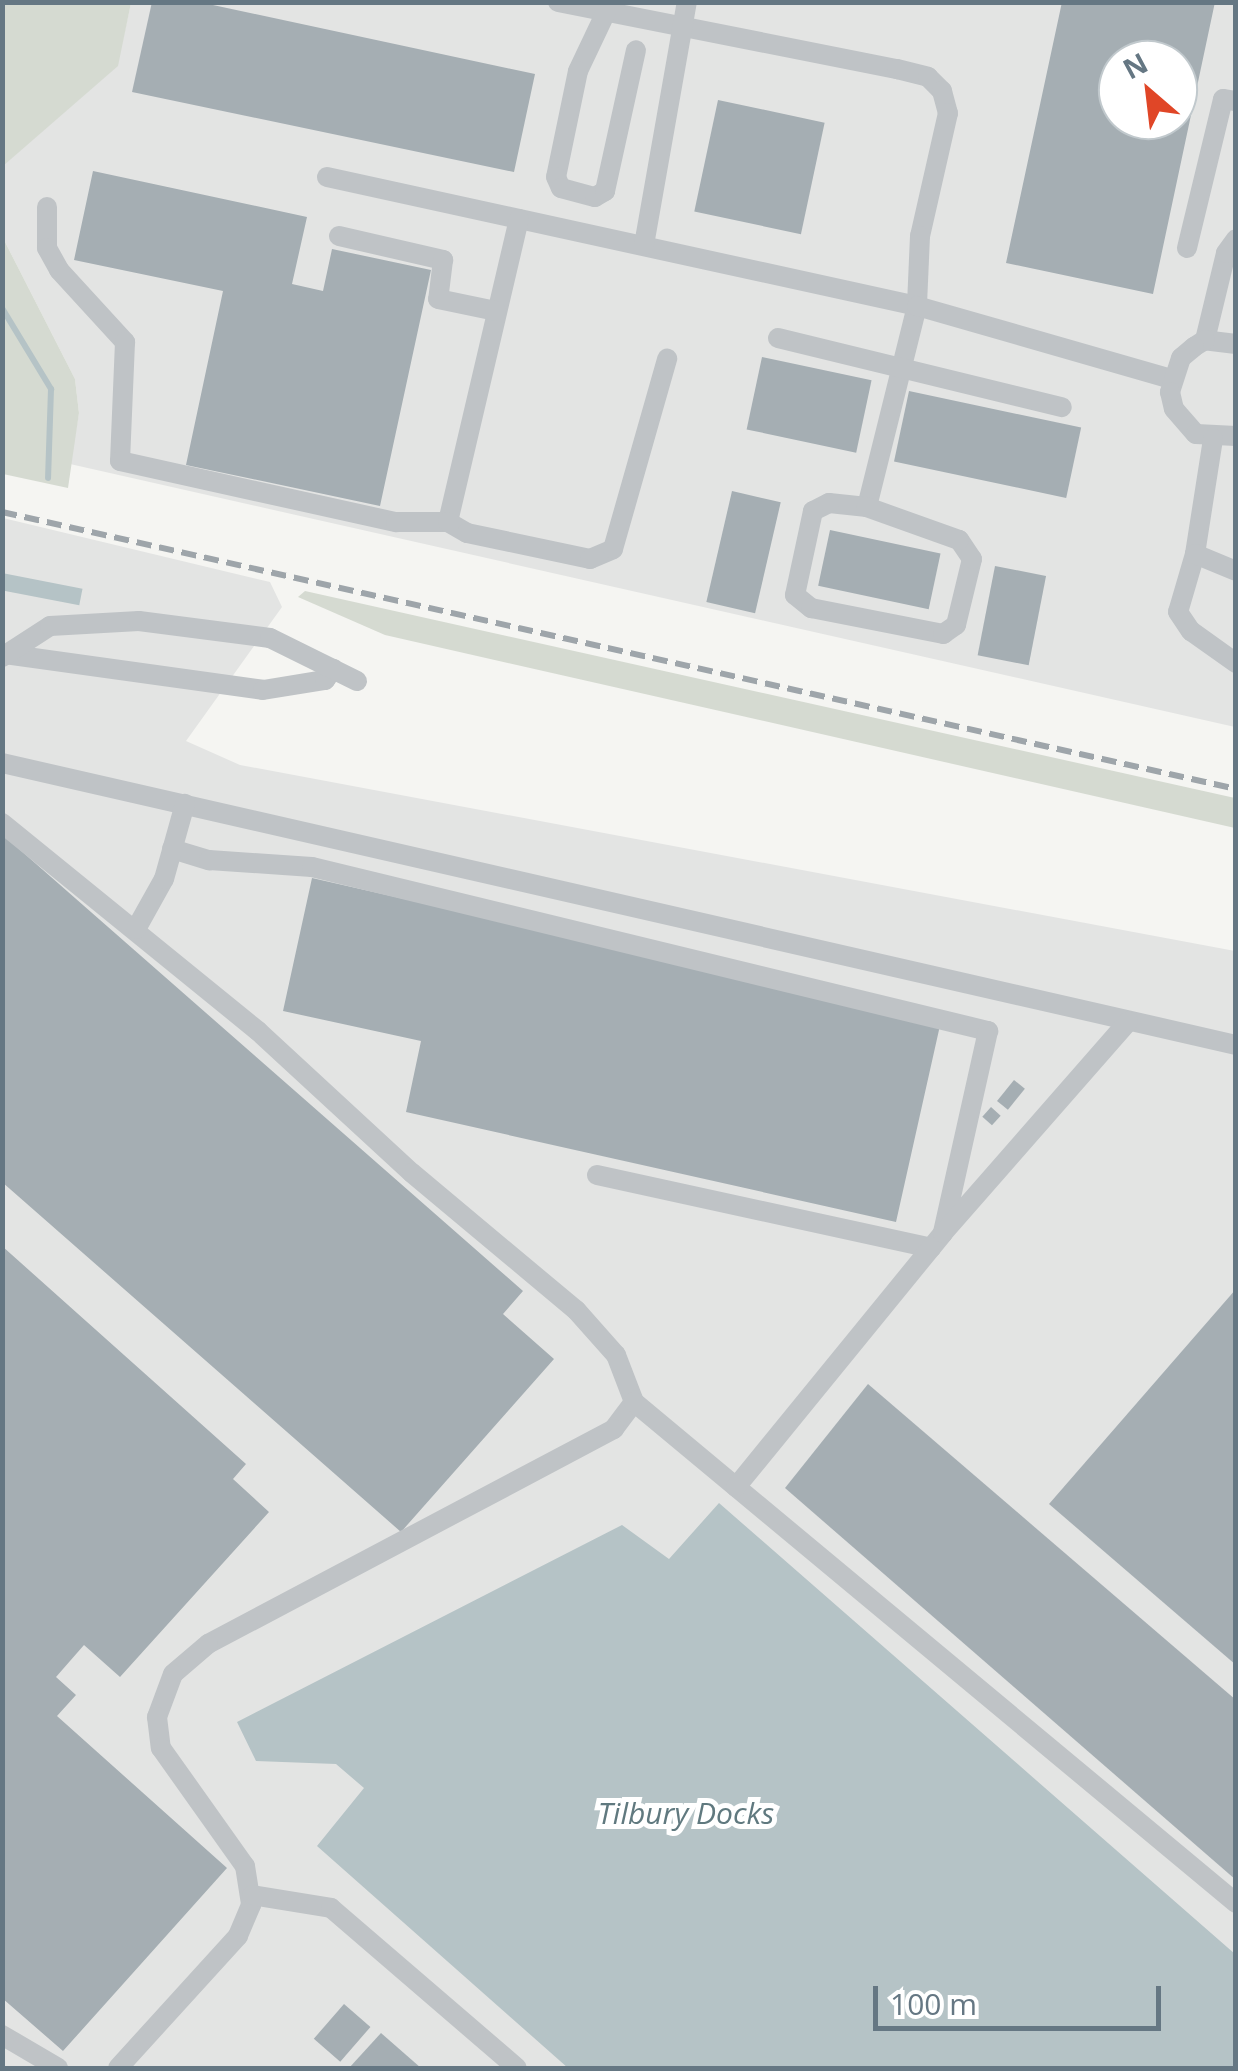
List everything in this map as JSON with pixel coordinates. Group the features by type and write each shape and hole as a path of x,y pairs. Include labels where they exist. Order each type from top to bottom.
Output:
{"street":[{"path":"558,2 897,69 928,77 942,92 948,113 920,236 916,306 867,508"},
{"path":"644,244 687,2"},
{"path":"606,12 578,71 556,176 561,188 595,197 605,191 636,50"},
{"path":"1187,248 1223,99 1236,101"},
{"path":"327,176 916,306 1172,379"},
{"path":"48,207 47,248 60,270 125,342 120,460 396,522 448,522 467,534 590,560 613,550 668,360"},
{"path":"448,522 519,219"},
{"path":"339,236 443,260 438,299 496,311"},
{"path":"1235,244 1226,253 1205,340 1181,358 1172,379 1174,409 1183,423 1212,439 1236,436"},
{"path":"778,338 898,371 1062,407"},
{"path":"1205,340 1236,344"},
{"path":"1212,439 1193,560 1178,612 1191,631 1236,663"},
{"path":"829,503 867,508 960,540 972,558 956,625 943,634 810,608 795,595 813,511 829,503"},
{"path":"1193,560 1236,572"},
{"path":"4,656 50,626 140,621 252,634 357,681"},
{"path":"4,656 263,690 325,680 333,669"},
{"path":"2,763 1236,1045"},
{"path":"136,929 172,849 184,804"},
{"path":"2,823 136,929 576,1310 616,1355 634,1402 1236,1903"},
{"path":"312,867 332,837"},
{"path":"172,849 209,860 312,867 988,1031 937,1240"},
{"path":"736,1487 937,1240 1128,1022"},
{"path":"596,1175 937,1240"},
{"path":"118,2068 238,1936 252,1895 236,1849 161,1748 158,1717 173,1674 208,1644 614,1429 634,1402"},
{"path":"252,1895 332,1908 517,2068"},
{"path":"2,2035 58,2068"}],"shaded area":[{"path":"3,2 131,3 118,66 3,166"},
{"path":"131,3 1235,3 1235,727 70,464 79,413 75,379 3,238 2,166 117,66"},
{"path":"3,238 75,379 79,413 68,488 3,474"},
{"path":"3,518 270,582 282,607 186,741 240,765 1235,951 1235,2068 3,2068"},
{"path":"305,591 1235,798 1235,828 385,635 298,597"}],"water":[{"path":"2,573 82,589 79,605 2,590"},
{"name":"Tilbury Docks","path":"719,1503 1235,1954 1235,2068 568,2068 317,1846 364,1788 336,1764 256,1761 237,1722 622,1525 669,1559"}],"building":[{"path":"152,2 199,2 535,74 514,172 132,92"},
{"path":"1062,2 1215,2 1198,82 1198,40 1098,40 1098,140 1186,140 1153,294 1006,263"},
{"path":"718,100 825,123 801,234 694,212"},
{"path":"93,171 307,217 292,284 323,291 332,249 431,270 380,506 186,465 223,291 74,260"},
{"path":"762,357 872,380 856,453 747,429"},
{"path":"909,391 1081,428 1066,498 894,461"},
{"path":"732,491 781,502 755,613 706,602"},
{"path":"830,530 941,553 929,609 818,586"},
{"path":"995,566 1046,576 1029,665 978,655"},
{"path":"2,834 523,1291 503,1314 554,1359 401,1532 2,1182"},
{"path":"312,878 941,1021 896,1222 406,1112 421,1041 283,1011"},
{"path":"1014,1080 1025,1089 1008,1110 997,1101"},
{"path":"991,1107 1001,1116 992,1125 982,1117"},
{"path":"2,1246 246,1464 233,1479 269,1512 120,1677 84,1645 56,1677 76,1695 57,1716 227,1868 63,2051 2,1998"},
{"path":"1236,1289 1236,1665 1049,1504"},
{"path":"868,1384 1236,1700 1236,1880 785,1488"},
{"path":"344,2004 370,2027 340,2062 314,2039"},
{"path":"381,2033 421,2068 349,2068"}],"waterway":[{"path":"2,308 51,389 48,478"}],"railway":[{"path":"2,512 1236,789"}]}
